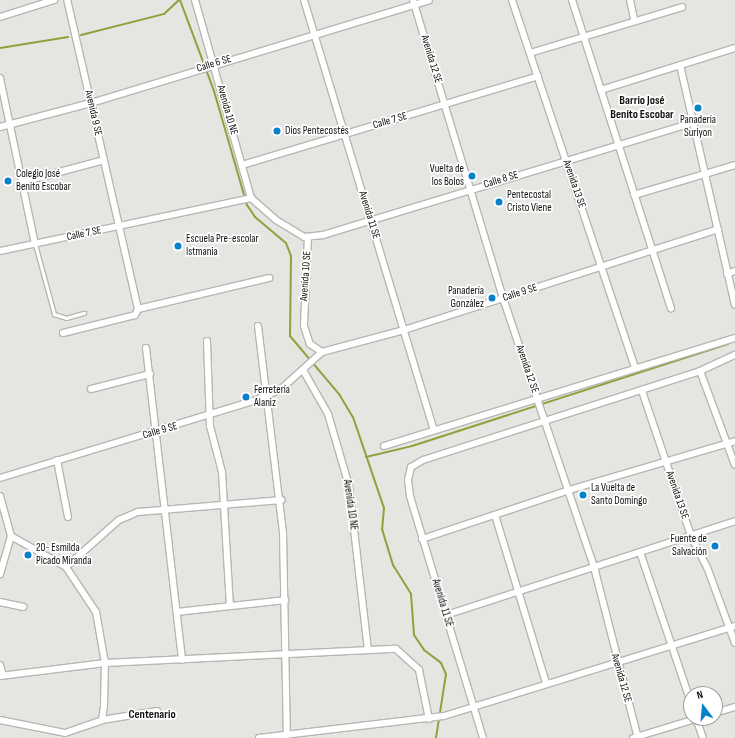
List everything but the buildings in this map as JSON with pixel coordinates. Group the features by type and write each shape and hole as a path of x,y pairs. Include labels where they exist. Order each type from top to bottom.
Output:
{"street":[{"path":"0,17 54,0"},
{"name":"Avenida 9 SE","path":"67,0 138,308"},
{"name":"Avenida 10 NE","path":"195,0 242,165 249,199"},
{"name":"Avenida 11 SE","path":"304,0 434,430"},
{"name":"Calle 6 SE","path":"0,127 91,103 414,2 429,0"},
{"name":"Avenida 13 SE","path":"512,0 635,368"},
{"path":"572,0 671,308"},
{"path":"630,0 634,20"},
{"name":"Avenida 12 SE","path":"414,2 503,298 594,567 615,661 637,738"},
{"path":"530,53 584,35 682,7"},
{"path":"601,90 735,48"},
{"path":"680,65 735,305"},
{"name":"Calle 7 SE","path":"242,165 538,76"},
{"path":"0,78 35,244"},
{"name":"Calle 8 SE","path":"308,237 371,221 694,122"},
{"path":"22,182 104,160"},
{"path":"634,195 735,166"},
{"name":"Calle 7 SE","path":"0,251 249,199"},
{"name":"Avenida 10 SE","path":"249,199 276,220 308,237 304,326 310,344 319,354"},
{"name":"Calle 9 SE","path":"0,478 210,416 265,396 303,370 319,354 404,330 718,229"},
{"path":"727,274 735,271"},
{"path":"62,333 135,315 138,308 269,278"},
{"path":"258,326 265,396 281,500 285,600 287,735"},
{"path":"384,446 538,400 635,368 735,338"},
{"path":"207,341 210,416 224,505 230,606"},
{"path":"146,348 182,660"},
{"path":"545,420 642,391 700,371 735,355"},
{"name":"Avenida 10 NE","path":"303,370 328,414 349,486 368,649"},
{"path":"700,371 735,465"},
{"path":"91,389 150,374"},
{"name":"Avenida 13 SE","path":"642,391 691,536 732,627 735,643"},
{"name":"Avenida 11 SE","path":"483,738 422,539 410,496 408,480 411,467 545,420"},
{"path":"422,539 569,490 735,441"},
{"path":"57,460 68,517"},
{"path":"0,496 11,536 0,574"},
{"path":"66,567 119,520 138,512 281,500"},
{"path":"495,515 546,682"},
{"path":"446,616 735,521"},
{"path":"11,536 66,567 96,612 105,663 102,720"},
{"path":"640,552 685,686"},
{"path":"177,612 285,600"},
{"path":"0,602 23,607"},
{"path":"259,738 432,719 546,682 670,644 732,627"},
{"path":"0,665 1,676 105,663 285,656 368,649 396,649 407,656 423,683 432,719"},
{"path":"723,711 735,707"},
{"path":"0,720 66,736 102,720 157,711"},
{"path":"637,738 683,723"},
{"path":"699,726 703,738"}],"lane":[{"path":"35,244 54,314 66,318 84,313"}],"waterway":[{"path":"81,35 164,14 179,0"},
{"path":"180,0 214,91 247,205 255,217 286,243 291,256 290,336 339,394 353,417 384,508 382,529 393,565 411,594 414,635 424,650 441,663 446,674 436,738"},
{"path":"0,48 68,37"},
{"path":"366,457 412,446 728,344"}],"place":[{"name":"Panadería Suriyon","path":"698,108"},
{"name":"Dios Pentecostés","path":"277,131"},
{"name":"Vuelta de los Bolos","path":"472,176"},
{"name":"Colegio José Benito Escobar","path":"8,181"},
{"name":"Pentecostal Cristo Viene","path":"499,202"},
{"name":"Escuela Pre-escolar Istmania","path":"178,246"},
{"name":"Panadería González","path":"492,298"},
{"name":"Ferretería Alaniz","path":"246,397"},
{"name":"La Vuelta de Santo Domingo","path":"583,495"},
{"name":"Fuente de Salvación","path":"715,546"},
{"name":"20- Esmilda Picado Miranda","path":"28,555"}],"district":[{"name":"Barrio José Benito Escobar","path":"642,108"},
{"name":"Centenario","path":"152,715"}]}
